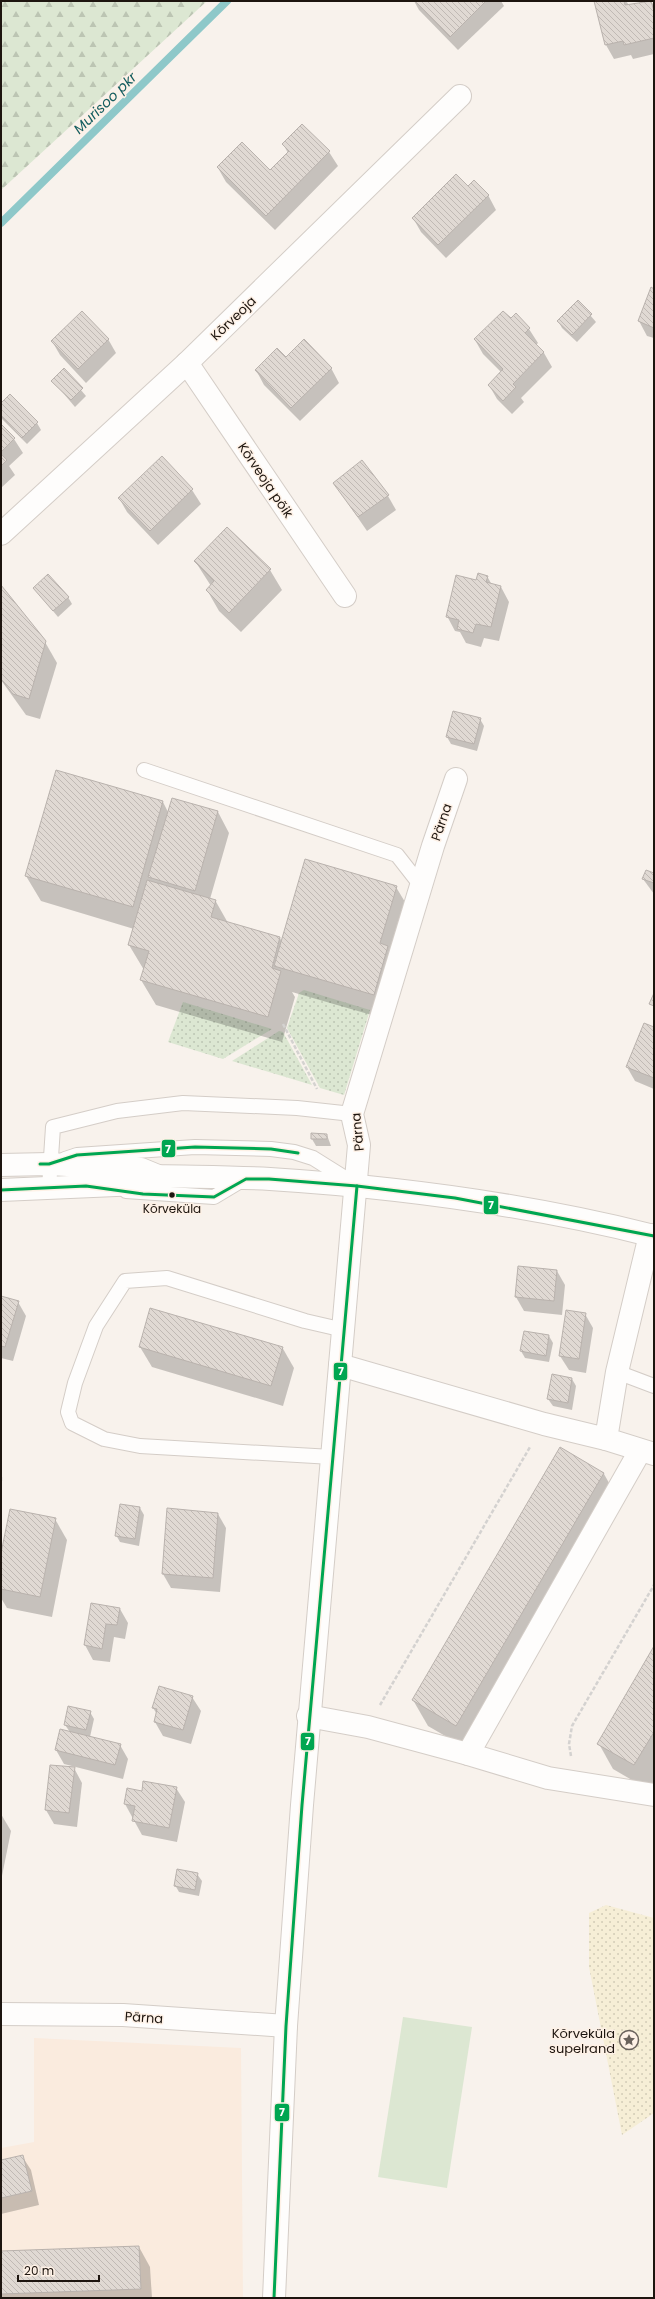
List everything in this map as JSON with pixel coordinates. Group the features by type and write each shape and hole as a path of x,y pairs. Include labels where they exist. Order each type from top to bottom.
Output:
{"street":[{"name":"Kõrveoja","path":"1,534 187,363 460,96"},
{"name":"Kõrveoja põik","path":"187,363 345,596"},
{"name":"Pärna","path":"274,2298 286,2026 308,1716 360,1144 352,1114 456,779"},
{"path":"1,1165 49,1164 141,1169 158,1176 246,1179 357,1186 455,1198 652,1235 617,1372 606,1439"},
{"path":"1,1190 140,1184 158,1176"},
{"path":"340,1365 544,1424 606,1439 647,1453 468,1754"},
{"path":"308,1716 368,1727 574,1784 654,1795"},
{"name":"Pärna","path":"1,2014 123,2015 286,2026"}],"lane":[{"path":"144,770 397,855 422,887"},
{"path":"49,1188 49,1164 53,1127 117,1111 183,1103 297,1108 352,1114"},
{"path":"49,1164 77,1155 194,1147 271,1149 294,1152 313,1158 357,1186"},
{"path":"86,1186 144,1194 214,1197 246,1179"},
{"path":"332,1457 126,1443 104,1439 72,1423 68,1412 75,1383 96,1326 125,1281 167,1278 305,1321 344,1330"},
{"path":"617,1372 654,1386"}],"path":[{"path":"283,1024 329,1112"},
{"path":"368,1727 544,1424"},
{"path":"574,1784 569,1744 572,1726 654,1585"}],"shaded area":[{"path":"34,2038 241,2048 243,2298 1,2298 1,2148 34,2142"}],"green space":[{"path":"1,1 207,1 1,190"},
{"path":"304,990 370,1010 344,1095 320,1088 287,1028 299,993"},
{"path":"183,1002 272,1029 223,1059 168,1042"},
{"path":"279,1031 283,1032 312,1085 232,1061"},
{"path":"403,2017 472,2027 447,2188 378,2177"}],"sand":[{"name":"Kõrveküla supelrand","path":"606,1905 654,1918 654,2113 622,2135 589,1967 589,1913"}],"building":[{"path":"415,1 486,1 450,37"},
{"path":"594,1 624,1 625,5 651,1 654,11 654,38 624,45 623,41 605,45"},
{"path":"302,124 330,151 266,216 217,167 242,142 270,170 289,151 282,144"},
{"path":"456,174 468,186 474,180 489,195 438,245 412,218"},
{"path":"651,287 654,289 654,328 638,321"},
{"path":"578,300 592,314 572,335 557,321"},
{"path":"82,311 109,339 78,369 51,341"},
{"path":"503,311 511,318 516,313 530,328 525,333 544,352 513,384 516,387 503,401 488,385 503,369 474,339"},
{"path":"304,339 332,368 291,408 255,370 277,348 286,357"},
{"path":"64,368 83,388 71,400 51,381"},
{"path":"10,394 38,422 22,438 1,416 1,403"},
{"path":"1,424 15,438 1,452"},
{"path":"1,454 7,460 1,466"},
{"path":"162,456 193,489 150,531 118,498"},
{"path":"362,460 389,495 358,517 333,483"},
{"path":"227,527 271,569 229,613 206,590 214,581 194,561"},
{"path":"478,573 488,576 486,582 501,586 491,627 476,624 473,633 457,629 459,620 446,617 456,575 476,580"},
{"path":"48,574 69,597 53,611 33,588"},
{"path":"1,585 46,641 29,699 13,694 1,679"},
{"path":"453,711 481,718 474,744 446,737"},
{"path":"56,770 163,801 133,907 25,876"},
{"path":"172,798 218,811 195,891 148,877"},
{"path":"305,859 397,886 380,943 388,946 374,995 274,966"},
{"path":"646,870 654,873 654,883 642,879"},
{"path":"147,880 216,900 211,917 280,937 272,968 281,971 268,1017 140,980 149,951 128,945"},
{"path":"654,993 654,1006 649,1004"},
{"path":"644,1023 654,1027 654,1078 626,1067"},
{"path":"311,1133 327,1134 327,1139 311,1139"},
{"path":"518,1266 557,1270 554,1301 515,1297"},
{"path":"1,1296 19,1301 5,1347 1,1346"},
{"path":"150,1308 283,1347 271,1386 139,1347"},
{"path":"566,1310 586,1313 579,1359 559,1356"},
{"path":"524,1331 549,1335 546,1356 520,1351"},
{"path":"552,1374 572,1378 568,1403 547,1399"},
{"path":"560,1447 604,1473 456,1726 412,1700"},
{"path":"120,1504 140,1507 135,1539 115,1536"},
{"path":"167,1508 218,1513 213,1578 162,1574"},
{"path":"10,1509 56,1518 40,1597 1,1589 1,1553"},
{"path":"91,1603 120,1608 117,1625 106,1624 102,1649 84,1645"},
{"path":"654,1646 654,1732 634,1765 597,1744"},
{"path":"159,1686 193,1696 183,1730 154,1722 157,1709 152,1708"},
{"path":"68,1706 91,1711 86,1730 64,1725"},
{"path":"60,1729 121,1744 115,1765 55,1750"},
{"path":"50,1765 75,1767 69,1813 45,1810"},
{"path":"143,1781 177,1787 169,1828 132,1821 135,1806 124,1804 127,1788 142,1791"},
{"path":"177,1869 198,1873 195,1890 174,1886"},
{"path":"23,2155 32,2191 1,2198 1,2160"},
{"path":"139,2246 141,2289 1,2294 1,2251"}],"waterway":[{"name":"Murisoo pkr","path":"1,223 227,1"}],"transit line":[{"name":"7","path":"40,1164 49,1164 77,1155 195,1147 271,1149 298,1153"},
{"name":"7","path":"1,1190 86,1186 143,1194 214,1197 246,1179 269,1179 357,1186 455,1198 654,1236"},
{"name":"7","path":"274,2298 286,2026 302,1805 357,1186"}],"place":[{"name":"Kõrveküla","path":"172,1195"},
{"name":"Kõrveküla supelrand","path":"629,2040"}]}
